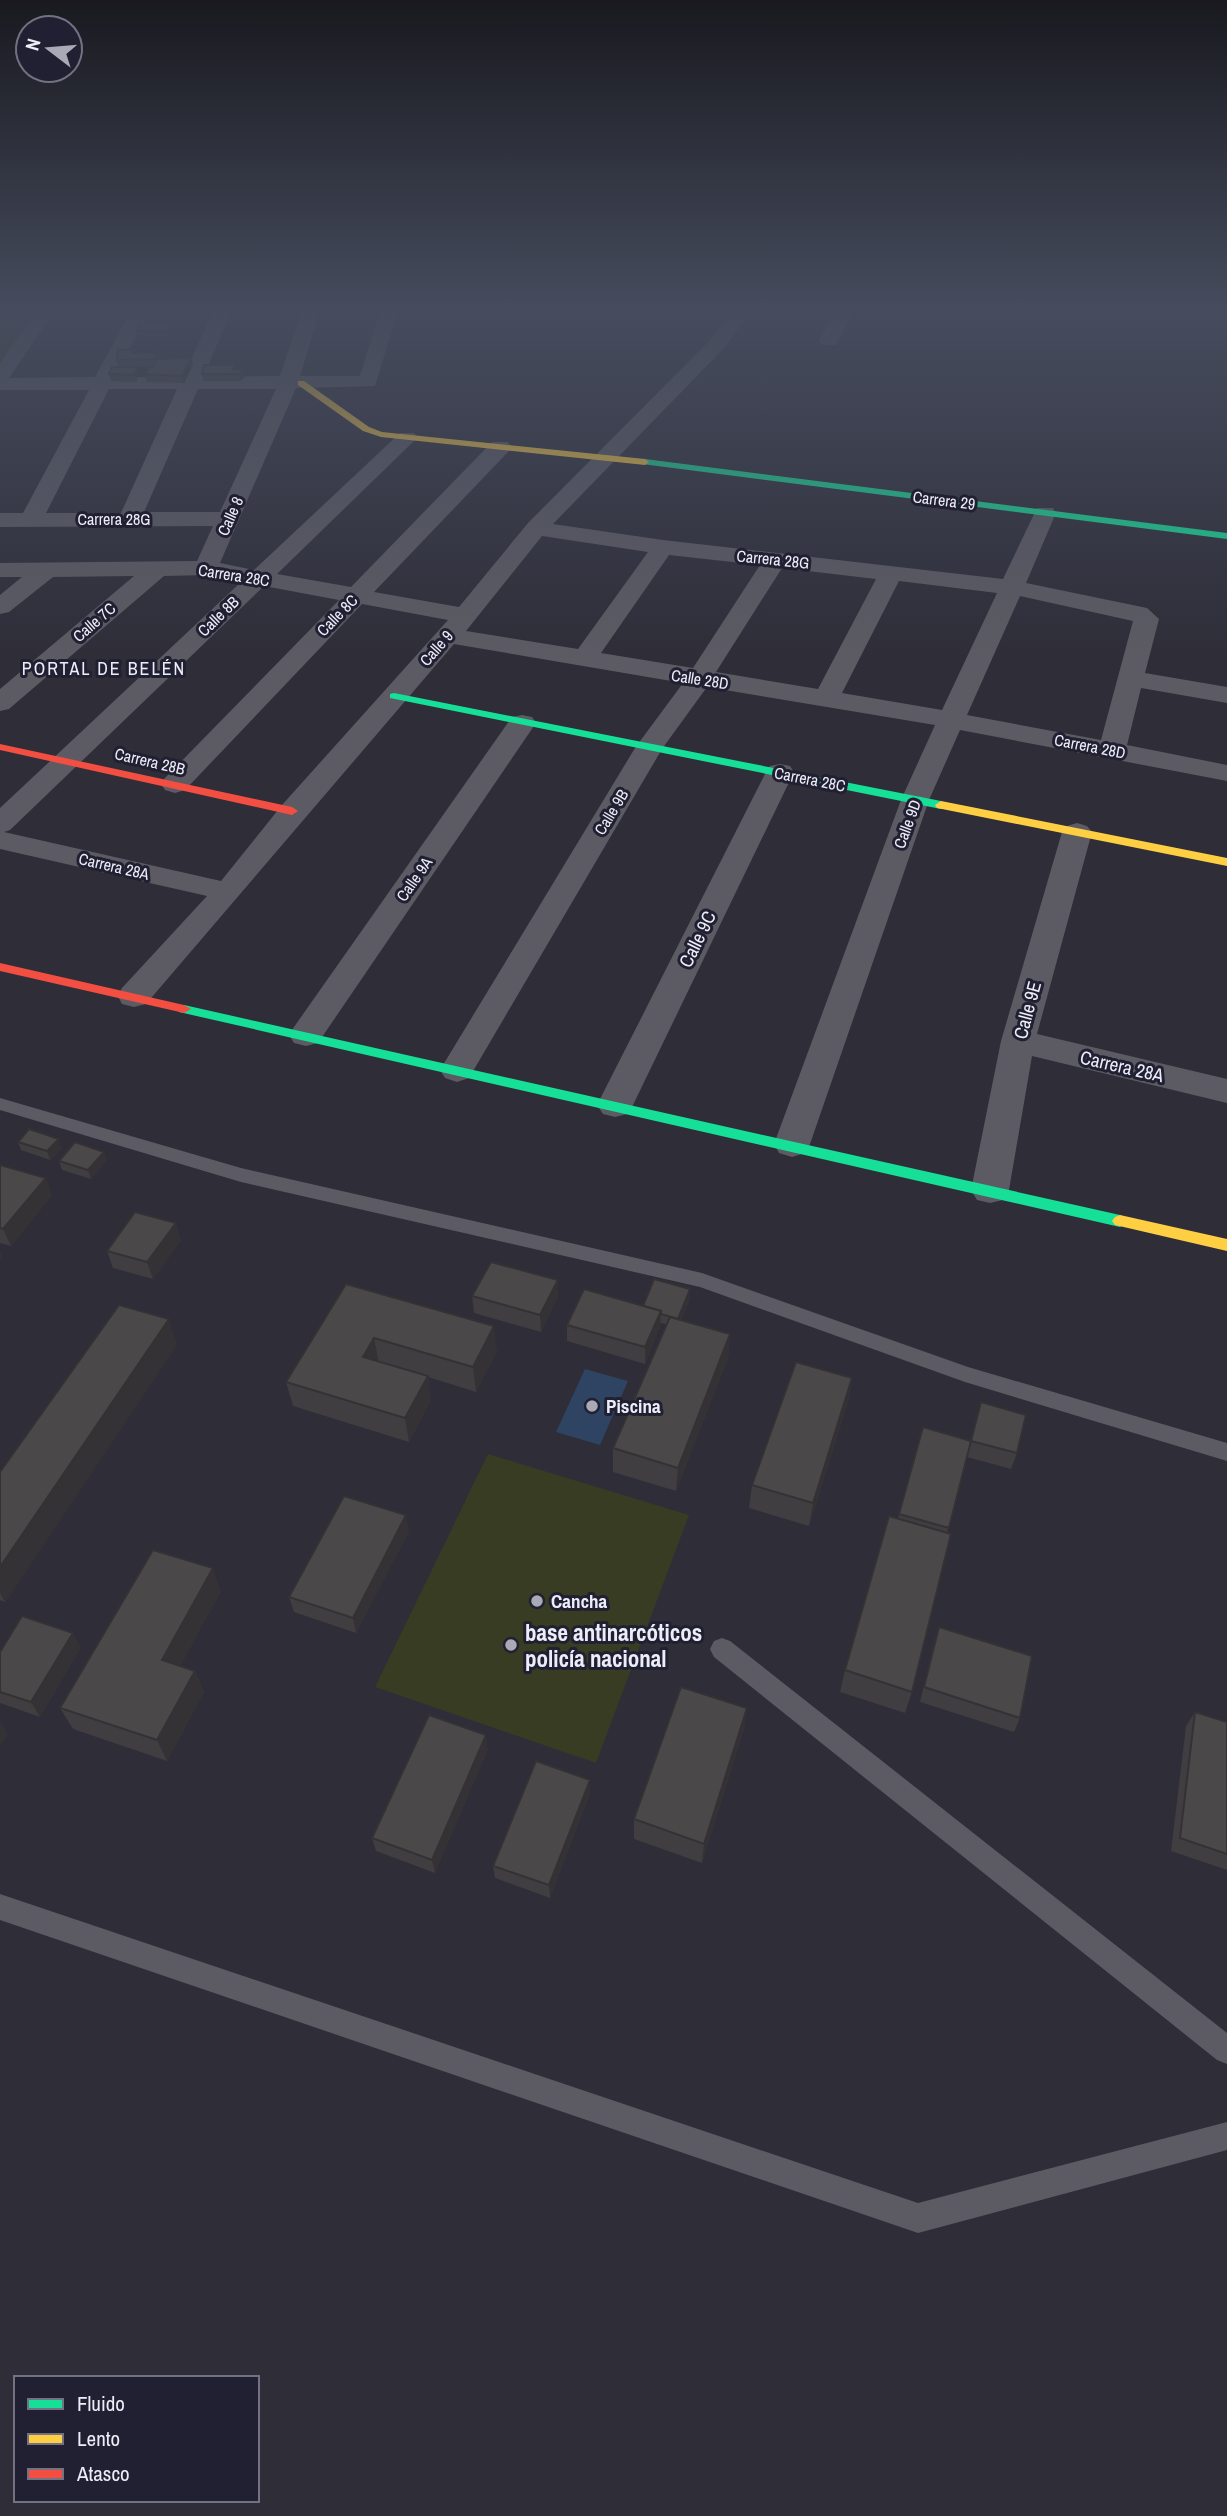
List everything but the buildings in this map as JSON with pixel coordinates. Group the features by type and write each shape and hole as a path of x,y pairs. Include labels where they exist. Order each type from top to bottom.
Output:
{"street":[{"path":"31,519 80,424"},
{"path":"130,518 172,424"},
{"name":"Calle 8","path":"206,568 274,424"},
{"name":"Carrera 29","path":"359,424 381,434 607,458 1227,536"},
{"name":"Calle 9","path":"134,996 228,892 292,811 456,625 536,528 639,424"},
{"name":"Calle 8B","path":"0,824 407,437"},
{"name":"Calle 8C","path":"175,784 500,447"},
{"name":"Calle 9D","path":"792,1144 915,800 1045,513"},
{"name":"Carrera 28G","path":"0,520 229,519"},
{"name":"Carrera 28G","path":"536,528 663,547 1012,587 1126,609 1146,619 1129,678"},
{"path":"584,659 663,547"},
{"name":"Calle 9B","path":"457,1070 649,748 699,679 775,560"},
{"name":"Carrera 28C","path":"0,570 206,568 356,596 456,625"},
{"name":"Calle 7C","path":"0,703 157,569"},
{"path":"0,607 46,570"},
{"path":"826,699 892,572"},
{"name":"Calle 28D","path":"456,625 584,659 952,720"},
{"path":"1112,751 1129,678 1227,695"},
{"name":"Carrera 28C","path":"394,696 1227,862"},
{"name":"Carrera 28D","path":"952,720 1227,773"},
{"name":"Calle 9A","path":"306,1035 522,723"},
{"name":"Carrera 28B","path":"0,747 70,760 292,811"},
{"name":"Calle 9C","path":"615,1105 780,772"},
{"name":"Calle 9E","path":"990,1190 1018,1041 1077,832"},
{"name":"Carrera 28A","path":"0,840 228,892"},
{"path":"0,967 792,1144 1227,1245"},
{"name":"Carrera 28A","path":"1018,1041 1227,1091"}],"lane":[{"path":"0,1104 242,1175 702,1280 965,1374 1227,1452"},
{"path":"722,1649 1227,2050"},
{"path":"0,1907 918,2218 1227,2136"}],"green space":[{"name":"Cancha","path":"488,1454 689,1515 596,1763 375,1687"}],"water":[{"name":"Piscina","path":"585,1369 628,1381 600,1445 556,1432"}],"traffic: fast":[{"path":"645,462 1227,536"},
{"path":"394,696 941,805"},
{"path":"184,1009 1120,1221"}],"traffic: slow":[{"path":"360,424 381,434 645,462"},
{"path":"941,805 1227,862"},
{"path":"1120,1221 1227,1245"}],"traffic: jam":[{"path":"0,747 292,811"},
{"path":"0,967 184,1009"}],"place":[{"name":"Piscina","path":"592,1406"},
{"name":"Cancha","path":"537,1601"},
{"name":"base antinarcóticos policía nacional","path":"511,1645"}],"district":[{"name":"PORTAL DE BELÉN","path":"104,668"}]}
